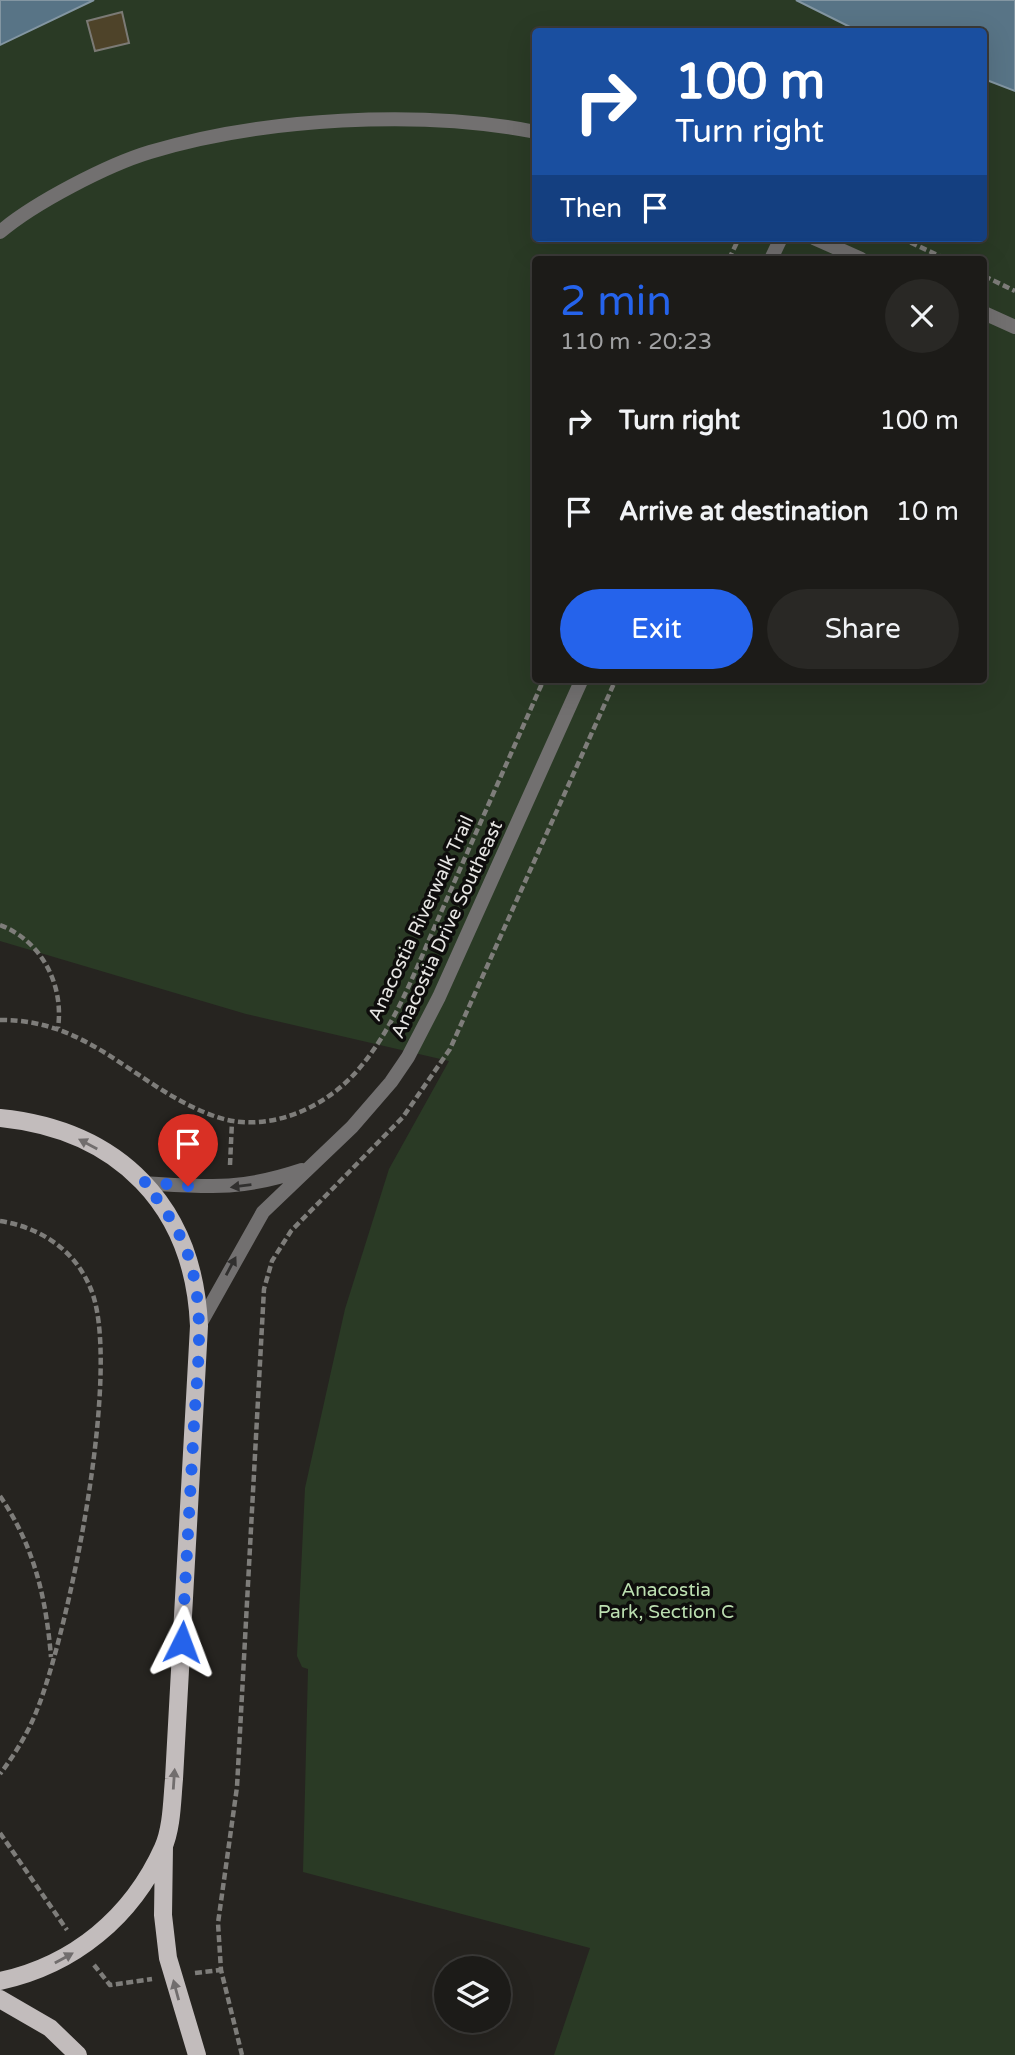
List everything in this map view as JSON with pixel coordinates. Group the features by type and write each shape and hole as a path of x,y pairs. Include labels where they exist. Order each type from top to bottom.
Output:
{"main road":[{"path":"0,1118 28,1121 77,1138 118,1161 144,1182 172,1220 191,1262 198,1326 174,1779 164,1846 163,1915 168,1958 197,2055"},
{"path":"0,1981 62,1961 97,1935 128,1901 164,1846"},
{"path":"0,1999 50,2028 78,2055"}],"street":[{"path":"0,232 68,188 148,152 240,131 415,119 500,125 532,131"},
{"path":"823,242 854,256"},
{"path":"987,314 1015,327"},
{"name":"Anacostia Drive Southeast","path":"198,1326 251,1228 274,1199 373,1106 408,1057 439,997 580,683"},
{"name":"Anacostia Drive Southeast","path":"144,1182 229,1188 261,1183 307,1169"}],"path":[{"path":"910,242 940,256"},
{"path":"987,277 1015,291"},
{"name":"Anacostia Riverwalk Trail","path":"0,1020 58,1028 104,1050 192,1107 232,1121 277,1118 301,1112 325,1101 359,1069 405,994 542,683"},
{"path":"242,2055 221,1970 219,1902 235,1807 262,1303 272,1261 291,1231 403,1117 450,1049 614,683"},
{"path":"0,925 32,944 54,978 61,1006 58,1028"},
{"path":"229,1172 232,1121"},
{"path":"0,1221 34,1230 56,1243 83,1273 98,1314 98,1402 86,1512 67,1609 30,1726 0,1774"},
{"path":"0,1496 20,1528 37,1567 48,1615 51,1661"},
{"path":"0,1833 59,1917"},
{"path":"202,1972 221,1970"},
{"path":"102,1975 110,1985 139,1981"}],"green space":[{"name":"Anacostia Park, Section C","path":"94,0 796,0 852,28 532,28 532,242 987,242 987,80 1015,91 1015,2055 554,2055 590,1948 303,1872 308,1669 302,1667 297,1656 305,1488 345,1309 389,1169 449,1061 246,1014 0,941 0,45"}],"water":[{"path":"0,0 94,0 0,45"},
{"path":"796,0 1015,0 1015,91 987,80 987,28 852,28"}],"building":[{"path":"122,12 129,43 95,51 87,21"}],"route":[{"path":"182,1642 196,1396 198,1303 191,1262 182,1241 172,1220 144,1182 188,1186"}]}
